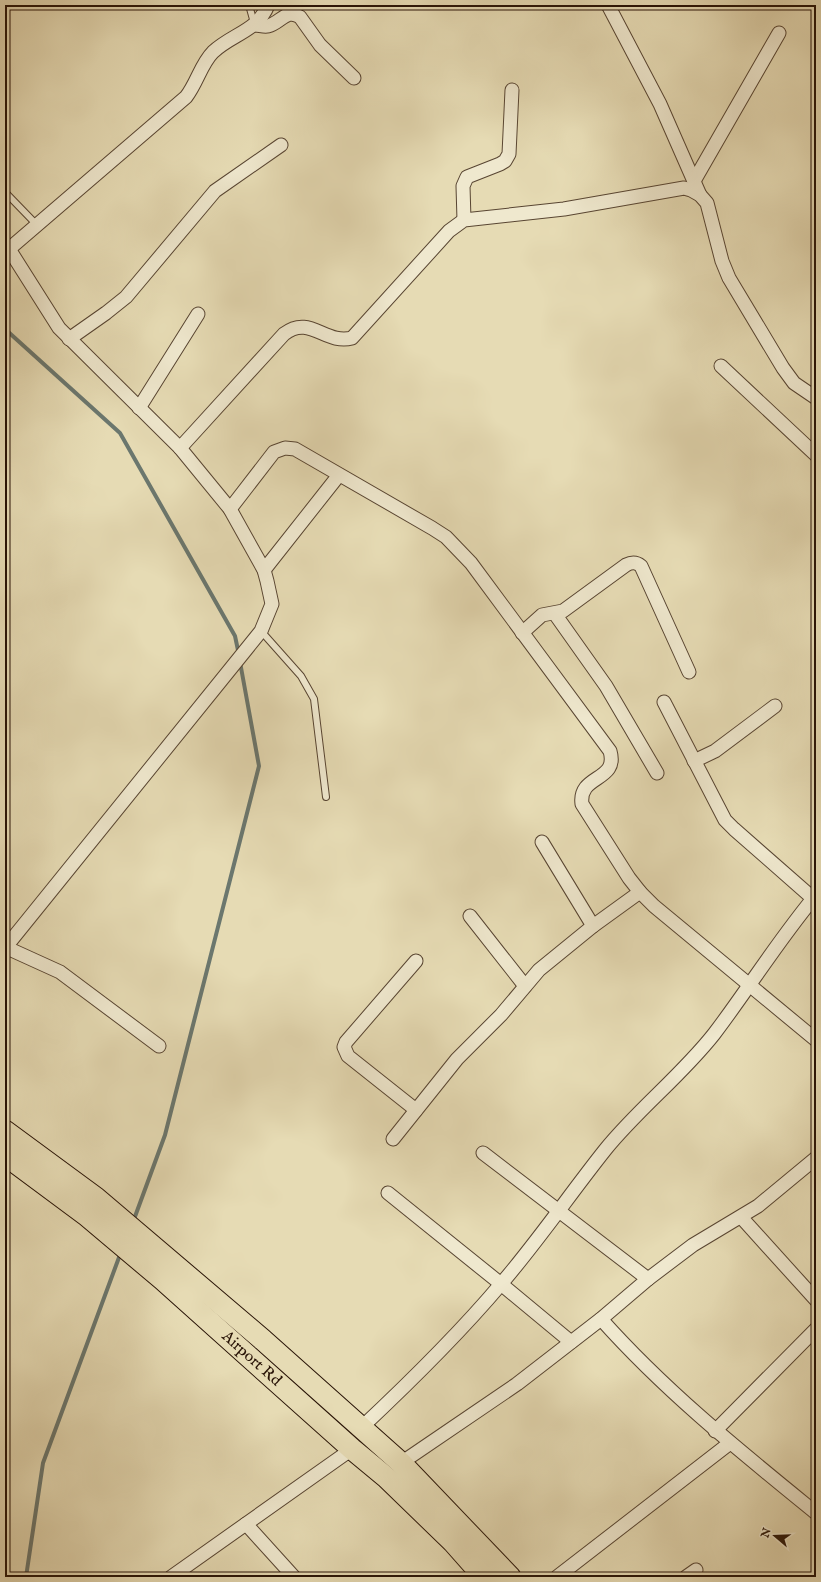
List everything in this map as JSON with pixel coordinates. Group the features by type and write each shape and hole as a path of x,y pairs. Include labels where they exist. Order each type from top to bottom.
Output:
{"main road":[{"path":"5,1131 91,1206"},
{"name":"Airport Rd","path":"5,1156 91,1206 169,1273 352,1449 388,1478 453,1542 484,1577"},
{"path":"169,1273 264,1340 401,1464 510,1577"}],"street":[{"path":"159,1046 60,972 5,948 231,670 261,631 272,604 264,570 230,509 180,448 59,328 7,248 37,225 186,97 194,87 202,68 212,53 255,25 268,5"},
{"path":"608,5 660,104 700,195 707,203 722,261 737,292 783,368 794,383 816,398"},
{"path":"255,25 270,26 286,14 296,14 300,17 320,45 354,78"},
{"path":"694,181 779,33"},
{"path":"464,220 464,186 467,177 500,164 505,161 509,154 512,90"},
{"path":"69,339 126,297 215,191 281,146"},
{"path":"180,448 284,334 292,328 306,326 335,339 344,340 352,338 449,231 464,220 564,209 672,189 684,188 700,195"},
{"path":"139,408 198,314"},
{"path":"721,366 816,455"},
{"path":"230,509 274,452 278,449 295,449 446,537 471,562 610,751 612,758 611,766 606,772 585,787 582,792 582,804 629,878 640,892 816,1040"},
{"path":"264,570 339,475"},
{"path":"522,633 542,615 555,614 563,611 626,565 631,562 637,563 641,566 689,672"},
{"path":"555,614 606,686 657,773"},
{"path":"361,1428 431,1362 501,1284 618,1135 701,1049 750,984 788,929 815,898 725,820 664,702"},
{"path":"694,761 715,751 774,706"},
{"path":"542,842 593,926"},
{"path":"393,1139 457,1059 501,1015 525,986 547,963 593,926 640,892"},
{"path":"470,916 525,986"},
{"path":"416,961 346,1042 344,1047 348,1056 416,1110"},
{"path":"483,1153 648,1279"},
{"path":"401,1464 517,1384 601,1319 648,1279 693,1245 741,1217 776,1193 816,1158"},
{"path":"388,1193 570,1342"},
{"path":"741,1217 816,1300"},
{"path":"601,1319 638,1360 715,1431 816,1513"},
{"path":"715,1431 816,1329"},
{"path":"557,1577 730,1444"},
{"path":"171,1577 352,1449"},
{"path":"246,1524 294,1577"}],"lane":[{"path":"249,5 255,25"},
{"path":"5,192 37,225"},
{"path":"261,631 301,676 314,698 326,797"}],"waterway":[{"path":"5,329 120,433 235,636 239,655"},
{"path":"133,1222 165,1135 259,766 240,662"},
{"path":"26,1577 43,1463 121,1252"}]}
